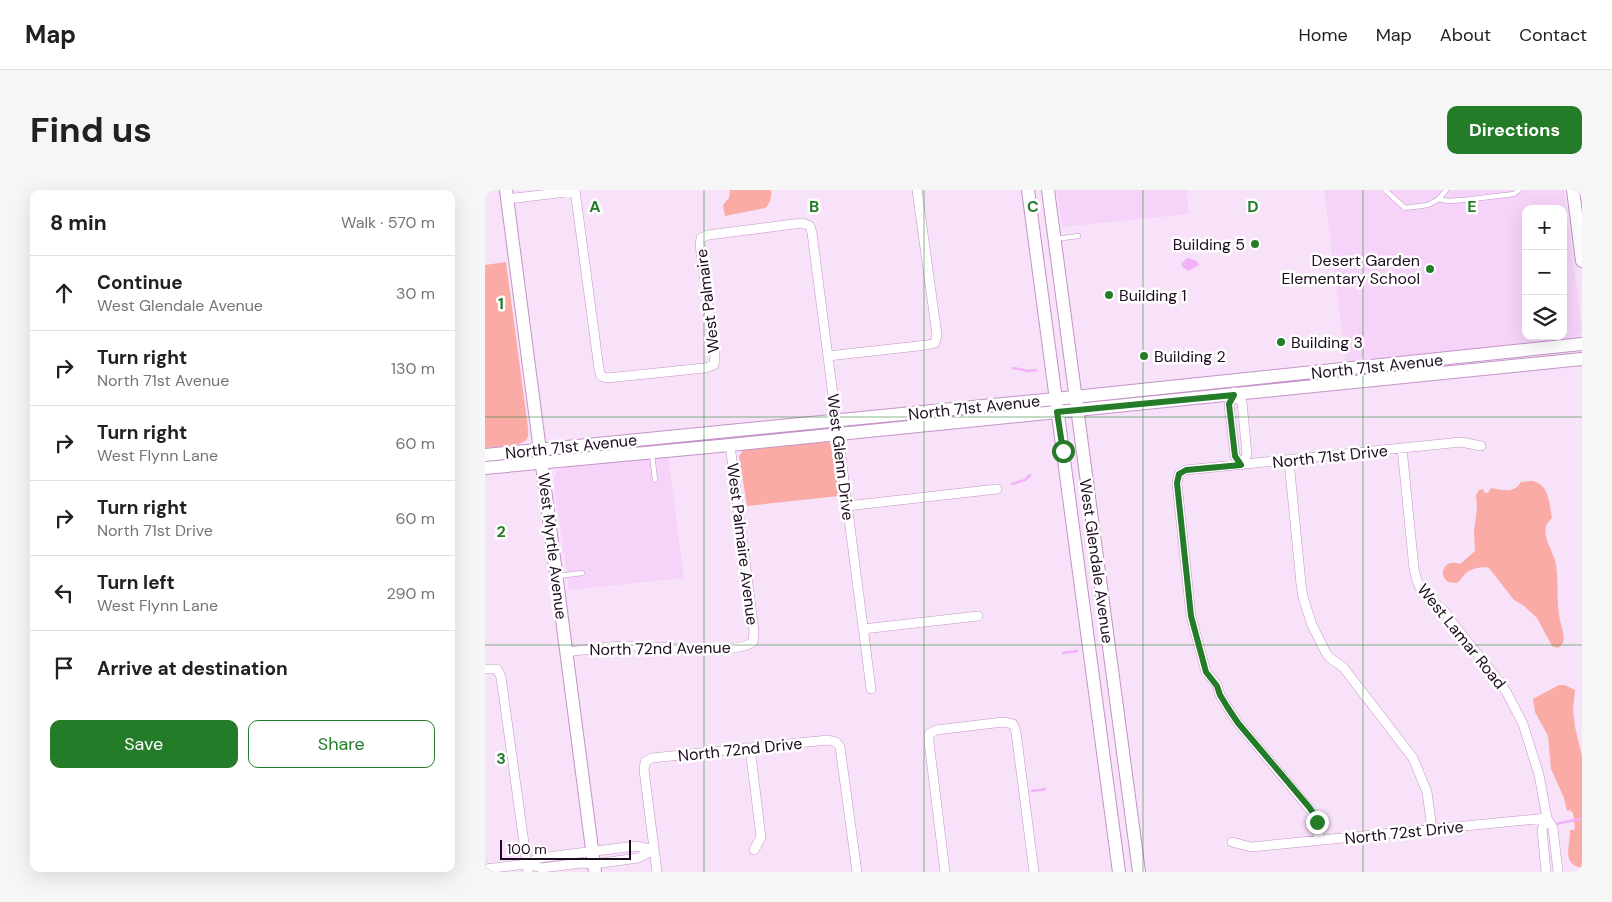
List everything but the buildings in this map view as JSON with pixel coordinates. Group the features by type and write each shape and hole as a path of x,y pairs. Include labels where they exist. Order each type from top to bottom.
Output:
{"street":[{"path":"827,356 935,343 937,335 917,190"},
{"name":"West Glendale Avenue","path":"1029,190 1119,872"},
{"name":"West Glendale Avenue","path":"1048,190 1139,872"},
{"path":"1573,190 1582,261"},
{"path":"507,195 575,191"},
{"name":"West Palmaire","path":"575,191 597,359 601,376 607,378 705,368 714,365 715,355 700,246 701,238 708,235 802,223 810,226"},
{"name":"West Myrtle Avenue","path":"507,195 595,868"},
{"name":"West Glenn Drive","path":"810,226 871,689"},
{"name":"North 71st Avenue","path":"485,468 838,434 1056,406 1075,397 1582,344"},
{"name":"North 71st Avenue","path":"485,455 836,421 1056,406 1077,411 1582,359"},
{"path":"1233,380 1234,395 1242,402 1247,455 1241,465"},
{"name":"North 71st Drive","path":"1319,840 1314,814 1238,723 1220,695 1217,686 1206,672 1187,593 1177,483 1179,474 1186,470 1461,442 1481,446"},
{"name":"West Palmaire Avenue","path":"730,445 754,631 753,642"},
{"name":"West Lamar Road","path":"1403,448 1414,569 1418,582 1429,600 1444,609 1447,617 1507,693 1523,724 1535,758 1547,818 1553,828 1557,872"},
{"path":"1289,460 1301,584 1303,597 1313,625 1330,658 1343,667 1413,758 1427,792 1432,829"},
{"path":"847,506 997,489"},
{"path":"863,629 978,616"},
{"name":"North 72nd Avenue","path":"566,652 625,646 693,649 723,648 747,645 753,642"},
{"path":"485,669 497,670 501,677 527,868"},
{"path":"945,872 929,734 935,730 1003,722 1013,724 1016,732 1034,872"},
{"name":"North 72nd Drive","path":"654,850 644,770 645,762 652,758 828,740 836,742 840,747 857,872"},
{"path":"750,748 761,837 754,850"},
{"name":"West Lamar Road","path":"1546,872 1541,829 1547,818"},
{"name":"North 72st Drive","path":"1231,842 1251,847 1547,818"},
{"path":"527,868 539,858 636,846 654,850"},
{"path":"627,847 628,860"},
{"path":"485,869 542,868 583,863 595,868 638,858 654,850"},
{"path":"654,850 657,872"}],"lane":[{"path":"1385,190 1405,208 1427,205 1439,199 1447,190"},
{"path":"1439,199 1448,201 1464,200 1514,194 1519,190"},
{"path":"1054,240 1078,236"},
{"path":"652,453 655,480"},
{"path":"557,576 582,573"}],"shaded area":[{"path":"730,190 771,190 771,197 765,208 725,216 723,205 729,198"},
{"path":"1057,190 1186,190 1189,214 1062,227"},
{"name":"Desert Garden Elementary School","path":"1324,190 1564,190 1566,205 1522,205 1522,340 1567,340 1567,213 1582,330 1578,339 1346,364"},
{"path":"1187,258 1197,261 1199,265 1188,271 1181,264"},
{"path":"506,262 528,436 526,440 518,444 485,448 485,265"},
{"path":"829,442 833,449 839,496 747,506 739,456 743,450"},
{"path":"668,456 684,578 569,590 554,484 554,477 557,471 561,468"},
{"path":"1532,481 1542,486 1548,495 1552,518 1547,523 1546,535 1555,559 1559,613 1564,637 1563,643 1558,648 1552,646 1537,618 1514,600 1489,568 1470,571 1456,583 1450,582 1443,576 1443,571 1448,564 1460,564 1475,551 1476,495 1479,490 1483,489 1485,493 1488,493 1491,488 1511,490 1521,482"},
{"path":"1559,685 1565,685 1575,690 1573,710 1582,756 1582,868 1575,866 1569,858 1570,830 1574,830 1575,827 1573,813 1570,810 1567,811 1564,798 1551,769 1548,736 1535,712 1533,699"}],"waterway":[{"path":"1013,368 1028,371 1036,370"},
{"path":"1012,484 1025,480 1030,475"},
{"path":"1063,653 1077,651"},
{"path":"1032,791 1045,789"},
{"path":"1556,824 1580,819"}],"place":[{"name":"Building 5","path":"1255,244"},
{"name":"Desert Garden Elementary School","path":"1430,269"},
{"name":"Building 1","path":"1109,295"},
{"name":"Building 3","path":"1281,342"},
{"name":"Building 2","path":"1144,356"}],"route":[{"path":"1063,451 1057,412 1234,395 1229,404 1235,456 1241,465 1186,470 1179,474 1177,483 1187,593 1191,616 1206,672 1215,681 1220,695 1248,736 1309,807 1317,822"}]}
